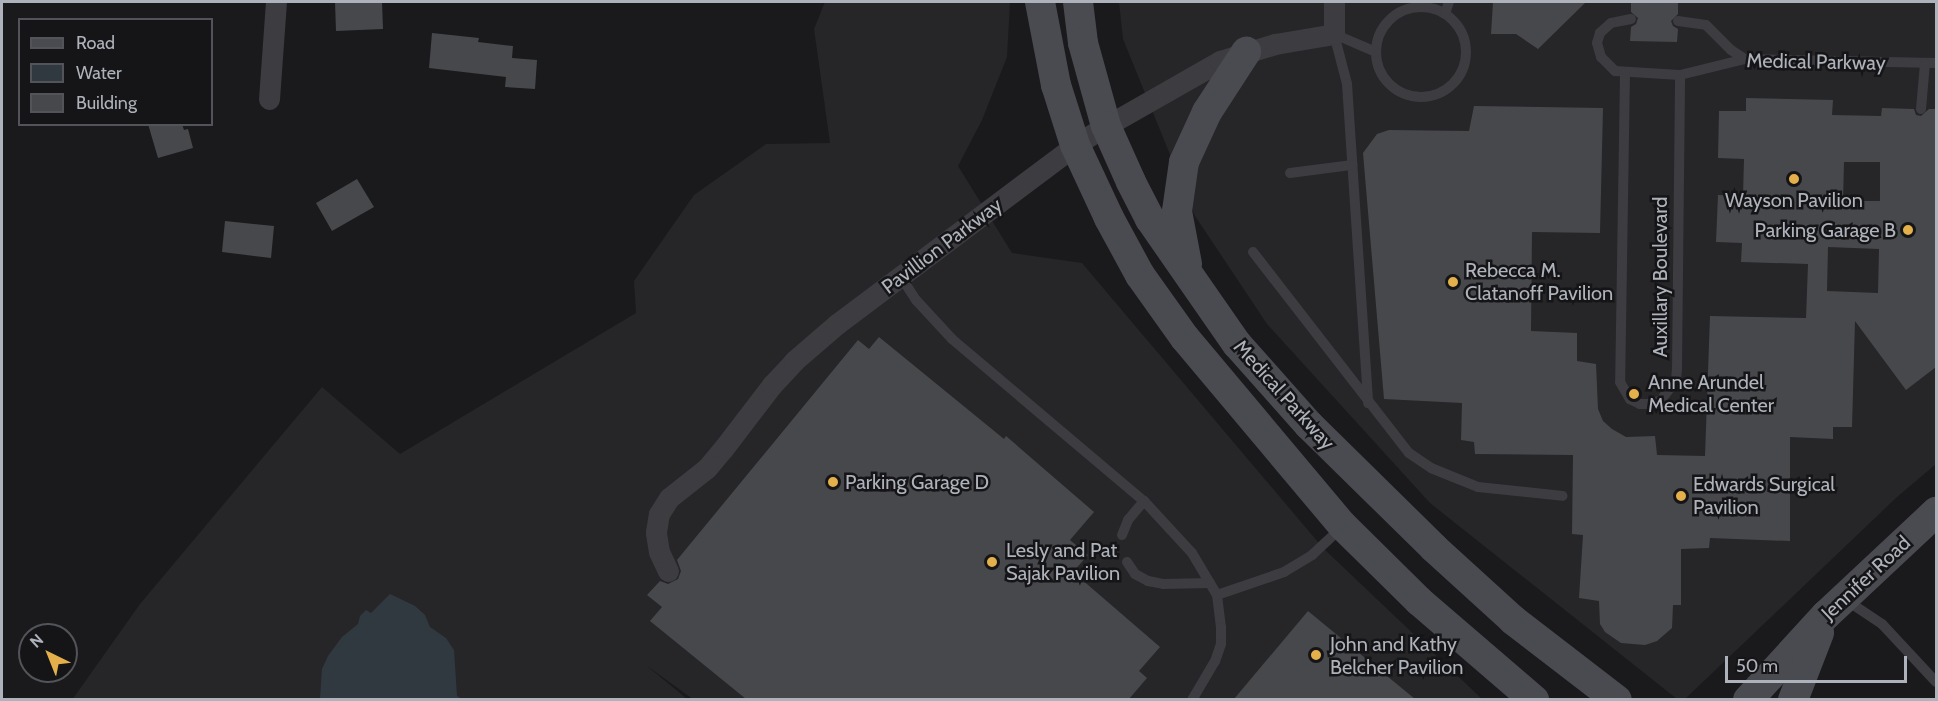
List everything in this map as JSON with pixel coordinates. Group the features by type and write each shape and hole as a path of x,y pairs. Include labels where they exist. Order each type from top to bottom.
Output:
{"main road":[{"name":"Medical Parkway","path":"1040,2 1056,85 1075,145 1124,247 1178,329 1255,424 1343,526 1419,601 1534,699"},
{"name":"Medical Parkway","path":"1078,2 1083,44 1106,126 1150,219 1191,282 1237,344 1309,425 1369,486 1513,620 1617,699"},
{"path":"1191,282 1177,211 1184,162 1207,112 1246,52"},
{"name":"Jennifer Road","path":"1748,699 1835,607 1936,512"},
{"path":"1793,699 1835,607"}],"street":[{"path":"269,99 276,2"},
{"path":"1334,2 1334,34"},
{"name":"Pavillion Parkway","path":"668,571 659,552 656,532 659,514 669,498 718,456 772,385 794,361 1075,145 1106,126 1220,61 1275,44 1334,34"}],"lane":[{"path":"1445,14 1449,2"},
{"path":"1431,8 1445,14 1459,28 1465,41 1466,53 1458,78 1439,94 1412,96 1394,88 1384,77 1376,52 1385,27 1405,10 1431,8"},
{"path":"1625,73 1615,71 1606,64 1601,57 1597,43 1600,33 1611,23 1631,20"},
{"path":"1678,21 1706,25 1731,50 1745,58"},
{"path":"1334,34 1376,52"},
{"path":"1334,34 1347,84 1368,403"},
{"name":"Medical Parkway","path":"1625,73 1680,75 1745,58 1936,63"},
{"path":"1921,109 1925,63"},
{"name":"Auxillary Boulevard","path":"1625,73 1620,382 1630,399 1640,404 1651,404 1661,399 1676,380 1680,75"},
{"path":"1290,172 1352,165"},
{"path":"1253,252 1409,453 1447,476 1478,487 1563,496"},
{"path":"901,277 916,300 952,339 1144,501 1192,553 1217,595 1221,644 1215,661 1192,699"},
{"path":"1122,535 1128,520 1144,501"},
{"path":"1217,595 1284,572 1312,555 1343,526"},
{"path":"1127,562 1135,574 1148,581 1163,584 1210,584"},
{"path":"1835,607 1882,624 1936,682"}],"shaded area":[{"path":"825,2 1010,2 1007,57 982,120 958,166 1012,253 1082,263 1323,548 1482,699 694,700 646,665 687,699 72,700 140,604 322,387 400,454 636,313 634,281 694,195 766,144 830,143 814,29"},
{"name":"Anne Arundel Medical Center","path":"1119,2 1936,2 1936,464 1897,497 1685,699 1677,699 1430,503 1267,324 1195,216 1123,39"}],"water":[{"path":"390,594 415,606 425,615 430,627 446,638 454,650 457,696 462,699 320,699 322,669 328,656 342,637 358,624 360,616 366,610 371,613"}],"building":[{"path":"335,2 382,2 383,29 336,31"},
{"path":"1493,2 1586,2 1538,49 1516,34 1491,34"},
{"path":"1631,2 1678,2 1678,14 1671,21 1678,29 1677,42 1630,41 1631,27 1636,24 1638,18 1631,12"},
{"path":"432,33 479,38 478,42 513,46 512,58 537,60 535,89 505,87 506,77 429,68"},
{"path":"1746,98 1833,100 1832,115 1881,116 1882,108 1914,109 1916,115 1921,116 1929,109 1936,109 1936,367 1906,390 1855,321 1852,427 1833,427 1833,439 1790,437 1790,541 1710,538 1709,548 1681,549 1681,605 1673,605 1672,628 1657,641 1645,645 1621,643 1605,632 1600,624 1599,601 1579,598 1583,535 1572,534 1573,455 1475,454 1474,442 1461,440 1462,403 1384,399 1363,153 1377,134 1389,130 1469,131 1474,106 1603,108 1600,233 1532,232 1531,331 1577,333 1577,361 1596,364 1598,409 1603,421 1612,429 1626,437 1655,436 1657,455 1705,456 1710,316 1806,318 1808,264 1741,262 1742,243 1716,242 1718,195 1743,196 1744,159 1718,158 1719,111 1746,111","holes":["1844,162 1880,162 1880,201 1843,201","1828,247 1879,249 1878,293 1827,291"]},
{"path":"149,126 183,126 184,130 188,129 193,148 158,158"},
{"path":"357,179 374,207 332,231 316,203"},
{"path":"225,221 274,226 271,258 222,252"},
{"name":"Parking Garage D","path":"879,337 1004,439 1006,436 1094,512 1070,540 1088,555 1073,572 1160,647 1139,671 1147,678 1129,699 746,699 650,621 662,607 647,595 660,581 668,584 678,579 681,571 677,560 858,340 869,349"},
{"name":"John and Kathy Belcher Pavilion","path":"1308,611 1415,699 1234,699"}],"place":[{"name":"Wayson Pavilion","path":"1794,179"},
{"name":"Parking Garage B","path":"1908,230"},
{"name":"Rebecca M. Clatanoff Pavilion","path":"1453,282"},
{"name":"Anne Arundel Medical Center","path":"1634,394"},
{"name":"Parking Garage D","path":"833,482"},
{"name":"Edwards Surgical Pavilion","path":"1681,496"},
{"name":"Lesly and Pat Sajak Pavilion","path":"992,562"},
{"name":"John and Kathy Belcher Pavilion","path":"1316,655"}]}
